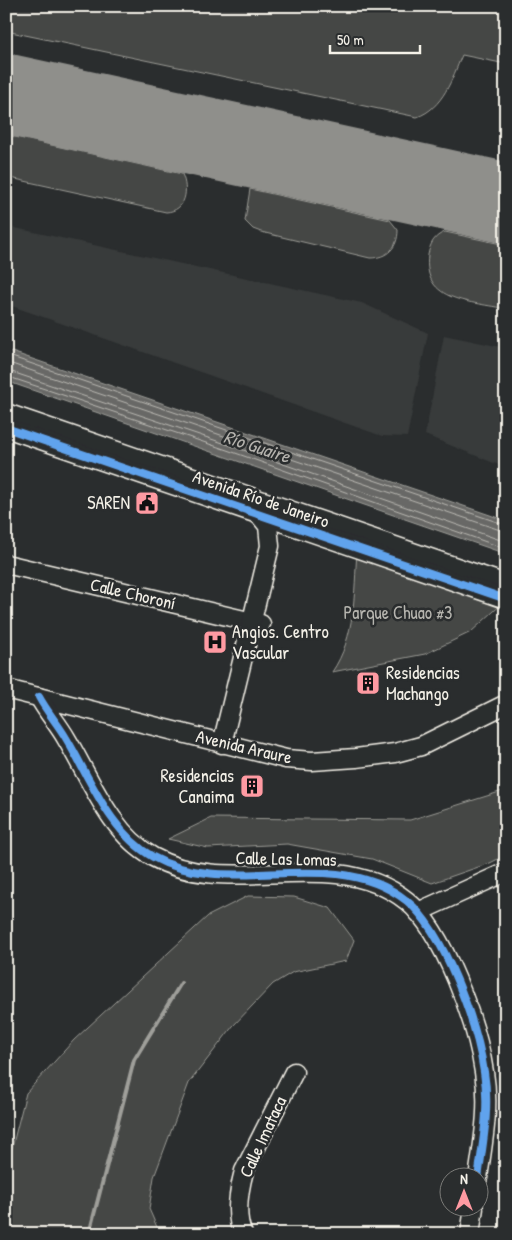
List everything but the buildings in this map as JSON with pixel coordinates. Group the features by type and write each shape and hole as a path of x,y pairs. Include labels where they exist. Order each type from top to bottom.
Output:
{"street":[{"name":"Avenida Río de Janeiro","path":"6,413 506,584"},
{"name":"Avenida Río de Janeiro","path":"6,428 506,599"},
{"path":"257,623 270,546 268,526 260,516"},
{"path":"227,745 257,623 279,548 284,536 293,527"},
{"path":"367,550 441,561"},
{"name":"Calle Choroní","path":"6,564 257,623"},
{"name":"Avenida Araure","path":"6,689 286,759 312,761 376,756 422,746 506,704"},
{"name":"Calle Las Lomas","path":"39,697 65,736 108,811 120,828 152,856 184,870 208,873 320,872 361,878 395,892 418,912 432,929 473,1023 482,1064 487,1120 480,1168"},
{"path":"65,736 71,717 87,708"},
{"path":"418,912 506,872"},
{"name":"Calle Imataca","path":"243,1234 238,1208 244,1171 294,1072"},
{"path":"470,1234 472,1218"}],"shaded area":[{"path":"6,226 362,303 428,333 407,437 382,436 6,304"},
{"path":"444,335 506,348 506,468 425,435"}],"green space":[{"path":"6,6 506,6 506,64 462,55 446,92 434,107 417,117 6,31"},
{"path":"6,135 182,174 185,187 184,199 178,208 166,212 6,177"},
{"path":"250,189 390,220 398,230 396,242 394,247 386,254 370,258 261,232 253,229 245,221"},
{"path":"445,232 506,245 506,309 452,297 441,291 433,283 428,271 428,255 435,238"},
{"name":"Parque Chuao #3","path":"357,551 504,602 471,632 425,654 332,672 346,644 350,629"},
{"path":"506,790 506,855 490,863 432,883 372,859 287,844 208,848 168,839 211,818 410,820"},
{"path":"248,896 294,897 330,908 354,940 346,961 293,972 273,984 233,1026 189,1083 154,1177 149,1209 160,1234 6,1234 6,1171 26,1093 74,1040 208,916"}],"water":[{"name":"Río Guaire","path":"6,350 506,521 506,554 6,381"}],"waterway":[{"path":"89,1234 134,1060 181,983"}],"runway":[{"path":"6,94 506,203"}],"cycle path":[{"path":"6,428 506,599"},
{"path":"39,697 66,738 102,804 125,834 138,847 153,857 174,866 197,872 220,874 314,873 356,877 374,882 391,890 407,901 421,915 434,934 457,980 480,1052 486,1085 486,1098 485,1125 479,1168"}],"place":[{"name":"SAREN","path":"147,503"},
{"name":"Angios. Centro Vascular","path":"215,642"},
{"name":"Residencias Machango","path":"368,683"},
{"name":"Residencias Canaima","path":"252,786"}]}
